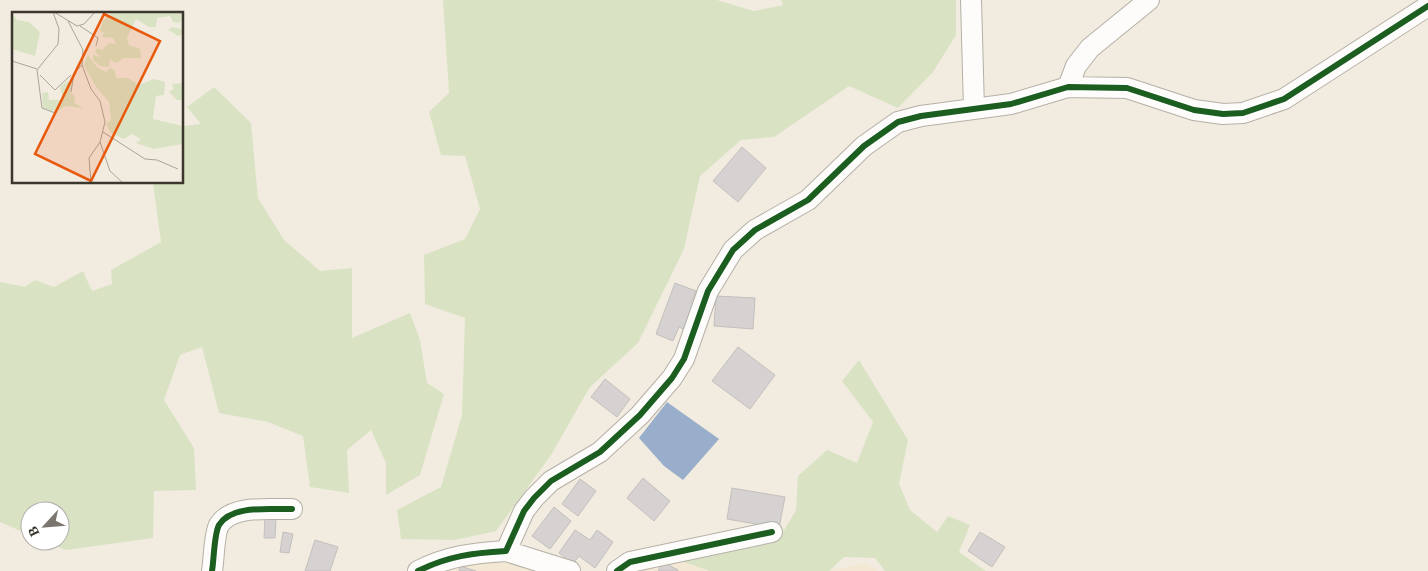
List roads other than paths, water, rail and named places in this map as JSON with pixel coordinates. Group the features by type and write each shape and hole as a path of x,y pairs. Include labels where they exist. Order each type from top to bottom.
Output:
{"street":[{"path":"971,0 974,109"},
{"path":"1068,87 1076,66 1090,48 1149,0"},
{"path":"506,551 524,512 534,498 551,481 600,452 640,415 672,378 684,359 708,291 733,250 755,230 808,200 864,146 898,122 1011,104 1068,87 1127,88 1194,110 1223,114 1243,113 1284,99 1428,6"},
{"path":"212,571 218,526 228,516 244,511 292,509"},
{"path":"617,571 630,562 772,532"},
{"path":"418,571 466,553 506,551 570,571"}],"water":[{"path":"667,402 719,439 683,480 664,466 639,438"}]}
